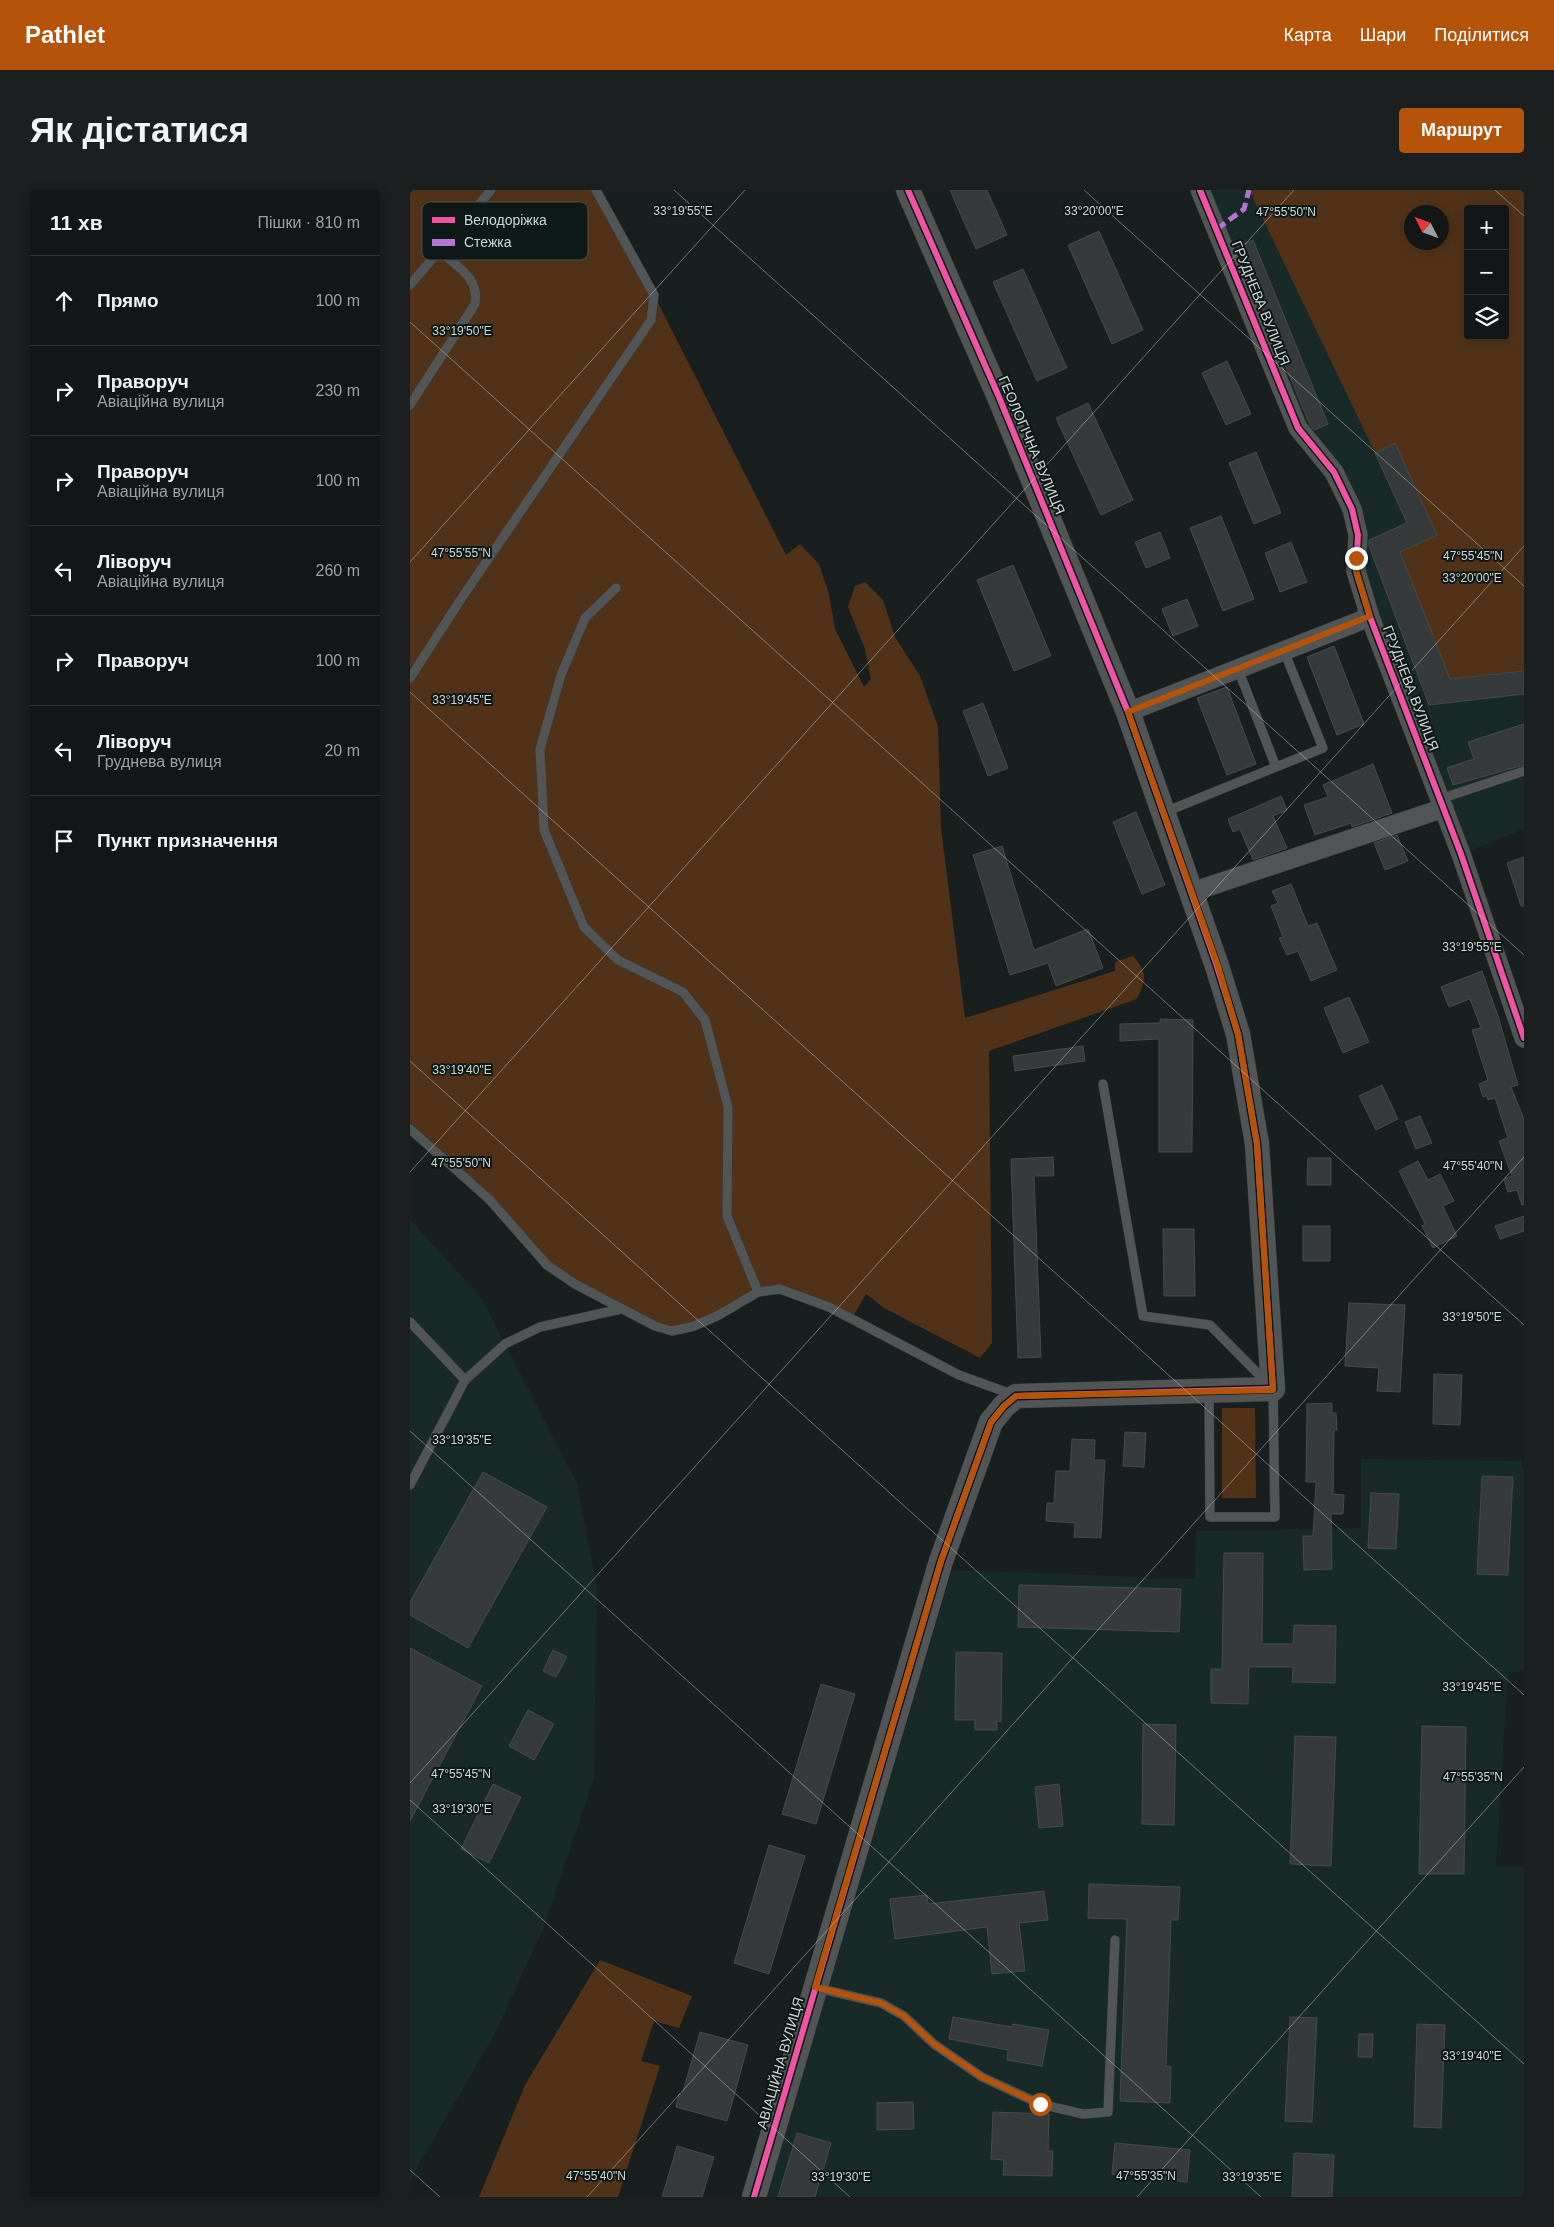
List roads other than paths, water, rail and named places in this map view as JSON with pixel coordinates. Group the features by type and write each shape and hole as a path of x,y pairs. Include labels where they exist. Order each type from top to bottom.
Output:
{"street":[{"name":"ГЕОЛОГІЧНА ВУЛИЦЯ","path":"908,190 999,397 1128,712"},
{"name":"ГРУДНЕВА ВУЛИЦЯ","path":"1200,190 1298,428 1334,472 1352,509 1358,535 1356,570 1370,616 1442,803 1524,1038"},
{"path":"1016,1396 1273,1390 1257,1144 1238,1034 1192,892 1128,712 1370,616"},
{"path":"1192,892 1442,803"},
{"name":"АВІАЦІЙНА ВУЛИЦЯ","path":"754,2197 941,1561 991,1422 1004,1406 1016,1396"}],"lane":[{"path":"481,202 491,190"},
{"path":"410,678 461,599 651,320 654,295 596,190"},
{"path":"410,285 432,260"},
{"path":"410,405 475,304 477,293 472,280 450,260"},
{"path":"616,588 585,618 561,676 540,749 544,830 584,927 618,960 683,992 705,1020 728,1107 727,1216 758,1292"},
{"path":"1164,812 1323,748 1284,650"},
{"path":"1238,669 1276,767"},
{"path":"1442,803 1524,771"},
{"path":"1103,1084 1143,1316 1210,1325 1273,1390 1275,1517 1210,1517 1209,1391"},
{"path":"410,1129 489,1199 548,1265 575,1284 655,1326 672,1331 694,1326 717,1316 758,1292 780,1289 829,1307 959,1375 1016,1396"},
{"path":"410,1485 465,1380 506,1344 540,1327 621,1309"},
{"path":"410,1322 465,1380"},
{"path":"815,1987 881,2003 904,2016 934,2044 982,2077 1040,2104 1083,2114 1108,2112 1115,1940"}]}
